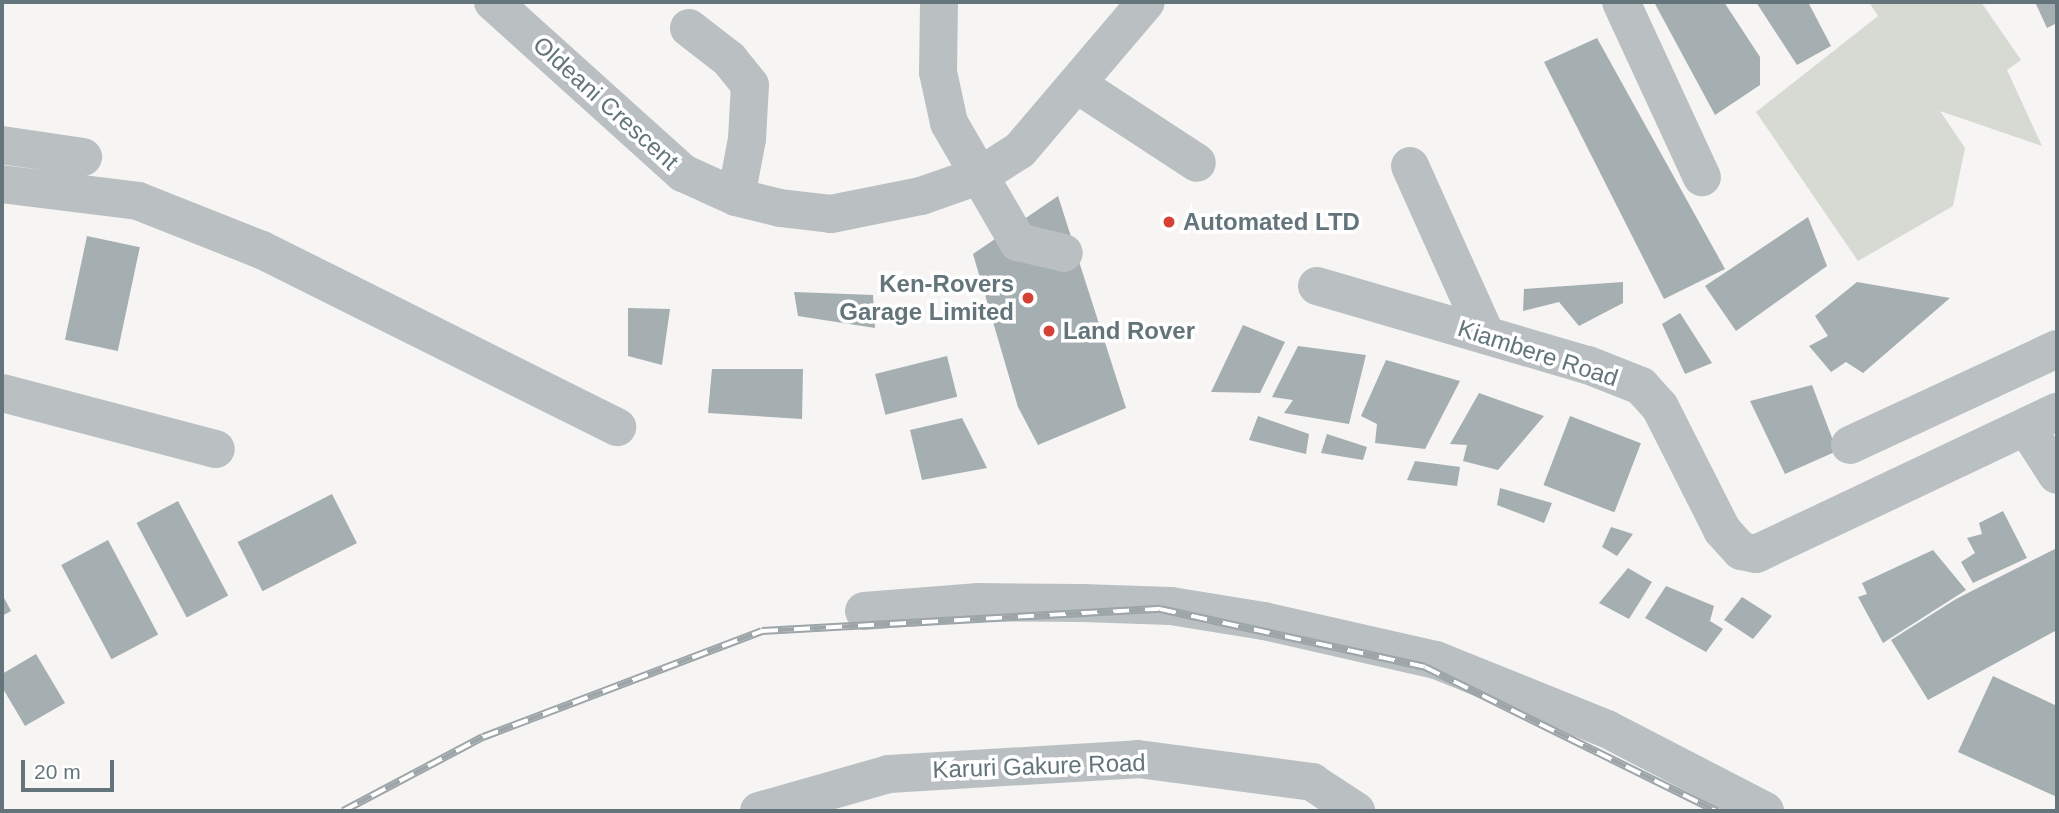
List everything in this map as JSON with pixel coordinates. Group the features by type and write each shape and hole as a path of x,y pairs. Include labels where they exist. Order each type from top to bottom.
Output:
{"street":[{"name":"Oldeani Crescent","path":"493,2 683,173 736,197 780,208 831,214 921,196 981,175 1020,150 1146,2"},
{"path":"939,2 938,72 949,122 1018,242 1065,253"},
{"path":"1621,2 1702,177"},
{"path":"689,28 729,59 750,85 747,139 736,197"},
{"path":"1078,85 1197,163"},
{"path":"2,145 83,157"},
{"path":"1410,166 1486,335"},
{"path":"2,184 138,201 262,250 617,427"},
{"name":"Kiambere Road","path":"1317,286 1588,366 1652,395 1722,530 1741,551 1756,554 2041,420"},
{"path":"1850,445 2057,349"},
{"path":"2,393 216,449"},
{"path":"2041,420 2057,475"},
{"path":"1894,426 1926,474"},
{"path":"864,611 979,602 1082,603 1171,606 1264,621 1436,660 1607,729 1765,811"},
{"name":"Karuri Gakure Road","path":"759,811 843,798 890,774 1138,759 1312,782 1356,811"}],"shaded area":[{"path":"1869,2 1981,2 2021,60 2007,70 2042,146 1940,111 1965,148 1953,206 1858,261 1756,112 1878,16"}],"building":[{"path":"1654,2 1724,2 1760,57 1760,85 1715,115"},
{"path":"1756,2 1808,2 1831,46 1797,65"},
{"path":"2035,2 2057,2 2057,23 2047,28"},
{"path":"1597,38 1725,269 1664,299 1544,62"},
{"name":"Land Rover","path":"1058,196 1126,408 1038,445 1018,407 973,254"},
{"path":"1808,217 1827,266 1736,331 1705,286"},
{"path":"87,236 140,247 118,351 65,340"},
{"path":"1623,282 1623,303 1579,326 1559,302 1523,311 1524,289"},
{"path":"1857,282 1950,298 1863,373 1846,362 1831,372 1809,346 1828,336 1815,316"},
{"path":"794,292 873,295 875,328 798,316"},
{"path":"628,308 670,309 662,365 628,356"},
{"path":"1680,313 1712,363 1685,374 1662,324"},
{"path":"1243,325 1285,342 1260,393 1211,392"},
{"path":"1298,346 1366,355 1349,424 1284,413 1293,400 1272,397"},
{"path":"947,356 957,397 885,415 875,374"},
{"path":"1386,360 1460,381 1425,449 1375,443 1377,424 1361,416"},
{"path":"712,369 803,369 802,419 708,413"},
{"path":"1812,385 1837,451 1785,474 1750,401"},
{"path":"1479,393 1544,416 1498,470 1463,461 1467,445 1450,444"},
{"path":"1258,416 1309,434 1306,454 1249,440"},
{"path":"1570,416 1641,443 1614,512 1543,485"},
{"path":"962,418 987,468 922,480 910,430"},
{"path":"1327,434 1367,447 1363,460 1321,453"},
{"path":"1415,461 1460,467 1457,486 1407,480"},
{"path":"1500,488 1552,503 1544,523 1497,505"},
{"path":"332,494 357,543 263,591 238,542"},
{"path":"178,501 228,595 187,618 137,523"},
{"path":"2003,511 2027,558 1973,583 1961,562 1975,553 1967,538 1982,534 1979,523"},
{"path":"1611,527 1633,534 1617,556 1602,547"},
{"path":"108,540 158,634 111,659 61,565"},
{"path":"2057,548 2057,630 1928,700 1891,640 1956,599"},
{"path":"1933,550 1966,590 1883,643 1858,597 1867,594 1862,583"},
{"path":"1628,568 1652,582 1629,619 1599,603"},
{"path":"1666,586 1714,606 1710,621 1723,629 1706,652 1645,618"},
{"path":"2,594 11,611 2,616"},
{"path":"1742,597 1772,616 1753,639 1724,620"},
{"path":"36,654 65,703 25,726 2,687 2,674"},
{"path":"1993,676 2057,706 2057,797 1958,752"}],"railway":[{"path":"343,811 483,737 762,631 1160,609 1425,667 1717,811"}],"place":[{"name":"Automated LTD","path":"1169,222"},
{"name":"Ken-Rovers Garage Limited","path":"1028,298"},
{"name":"Land Rover","path":"1049,331"}]}
